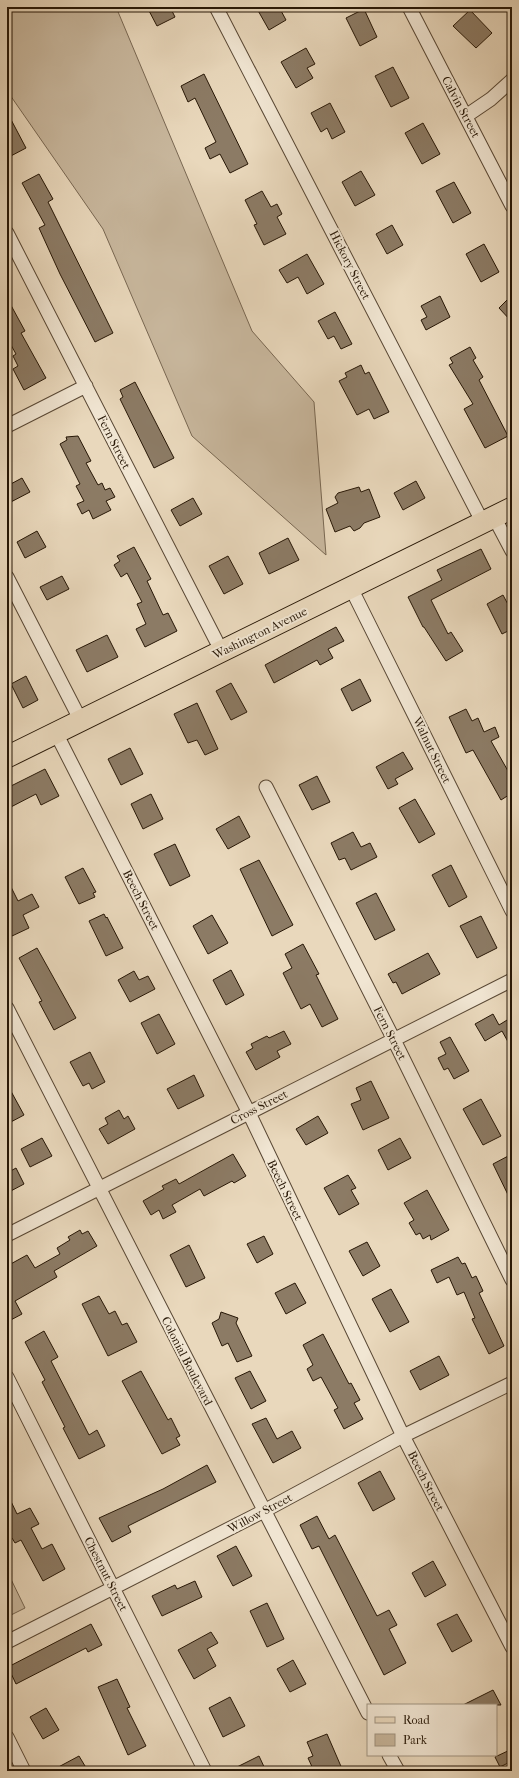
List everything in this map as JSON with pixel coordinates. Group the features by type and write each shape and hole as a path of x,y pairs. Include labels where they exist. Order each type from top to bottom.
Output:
{"main road":[{"name":"Washington Avenue","path":"7,757 496,516"}],"street":[{"name":"Hickory Street","path":"216,7 496,516 512,551"},
{"name":"Calvin Street","path":"409,7 512,206"},
{"path":"466,116 491,99 512,80"},
{"name":"Fern Street","path":"7,233 222,652"},
{"path":"7,426 86,386"},
{"path":"7,577 81,721"},
{"name":"Walnut Street","path":"351,588 512,911"},
{"name":"Beech Street","path":"56,733 249,1113 403,1436 511,1644"},
{"name":"Fern Street","path":"266,786 394,1040 512,1280"},
{"name":"Cross Street","path":"7,1235 512,980"},
{"name":"Colonial Boulevard","path":"7,1008 367,1711"},
{"name":"Chestnut Street","path":"7,1377 205,1771"},
{"name":"Willow Street","path":"7,1642 264,1511 403,1436 512,1384"},
{"path":"7,1737 24,1771"},
{"path":"390,1756 398,1771"}],"green space":[{"path":"7,7 116,7 252,331 314,402 326,555 192,436 103,229 10,95 7,96"},
{"path":"7,1571 25,1608 7,1617"}],"building":[{"path":"147,7 170,7 175,17 157,26"},
{"path":"256,7 279,7 286,20 269,30"},
{"path":"364,9 377,37 360,46 346,18"},
{"path":"470,10 492,33 476,48 453,26"},
{"path":"306,48 315,64 307,68 313,78 296,88 281,62"},
{"path":"393,67 409,98 391,107 375,76"},
{"path":"204,74 248,164 230,173 220,154 210,159 205,148 216,142 195,98 188,102 181,86"},
{"path":"330,103 345,132 332,139 327,128 321,132 311,113"},
{"path":"7,112 26,148 7,158"},
{"path":"423,123 440,154 422,164 405,133"},
{"path":"361,171 375,195 355,206 342,182"},
{"path":"39,174 53,199 48,202 113,333 95,342 60,274 39,228 45,225 22,183"},
{"path":"454,182 471,213 453,223 436,191"},
{"path":"262,191 271,207 277,204 282,214 277,217 286,234 264,245 254,225 257,224 245,200"},
{"path":"392,225 403,245 387,254 376,234"},
{"path":"484,244 499,272 481,282 466,254"},
{"path":"307,254 324,284 307,294 298,277 287,283 279,270"},
{"path":"512,295 512,322 499,308"},
{"path":"440,296 450,317 426,330 421,320 427,317 421,306"},
{"path":"7,298 25,331 21,333 46,378 24,390 13,369 18,366 13,356 16,354 7,338"},
{"path":"335,312 352,344 341,349 334,336 328,339 318,321"},
{"path":"470,347 476,358 473,360 483,377 479,380 508,436 485,448 464,409 473,404 449,365 453,363 450,358"},
{"path":"361,365 365,374 369,372 389,412 374,419 369,409 357,415 339,381 347,377 345,373"},
{"path":"135,382 174,458 154,468 120,399 123,397 120,390"},
{"path":"78,436 91,461 86,463 98,485 102,483 105,490 110,488 115,497 106,501 111,510 93,519 89,510 82,514 77,504 84,501 76,486 80,484 60,444 67,440 66,437"},
{"path":"22,478 30,492 7,504 7,486"},
{"path":"416,481 425,498 403,510 394,493"},
{"path":"359,487 361,492 369,489 380,517 364,523 360,528 354,531 350,526 335,532 326,509 338,503 335,497 338,493"},
{"path":"193,498 202,514 180,526 171,510"},
{"path":"37,531 46,547 25,558 17,542"},
{"path":"288,538 299,560 269,574 259,553"},
{"path":"134,547 151,579 147,581 163,615 168,613 177,631 145,647 136,629 146,624 137,604 142,602 127,573 121,577 114,565 120,561 117,556"},
{"path":"481,549 491,569 431,600 448,634 451,632 463,651 446,661 423,627 408,597 442,580 437,570"},
{"path":"228,556 243,584 224,594 209,566"},
{"path":"62,576 69,589 47,600 40,587"},
{"path":"503,595 512,612 512,629 502,634 487,604"},
{"path":"336,627 344,641 328,649 333,658 320,665 317,660 274,683 265,665"},
{"path":"107,635 118,657 87,672 76,650"},
{"path":"26,676 38,700 23,708 11,684"},
{"path":"360,679 371,701 352,711 341,689"},
{"path":"231,683 247,712 231,720 216,691"},
{"path":"197,703 218,749 205,755 197,740 188,743 174,714"},
{"path":"466,709 472,721 478,718 484,732 495,727 499,737 491,741 512,778 512,793 501,800 473,750 466,753 449,717"},
{"path":"130,748 143,774 121,785 108,759"},
{"path":"403,752 413,769 395,779 398,784 388,789 376,767"},
{"path":"45,769 59,796 41,805 36,794 7,809 7,788"},
{"path":"317,776 330,802 312,810 299,785"},
{"path":"151,794 163,819 143,829 131,804"},
{"path":"415,799 435,834 419,843 399,808"},
{"path":"239,816 250,837 228,849 216,829"},
{"path":"353,832 361,847 370,843 377,857 351,870 345,858 339,860 331,843"},
{"path":"175,844 190,876 170,886 154,854"},
{"path":"259,860 293,925 272,936 240,869"},
{"path":"451,865 467,897 449,907 432,875"},
{"path":"83,868 96,892 93,893 95,897 79,904 65,877"},
{"path":"7,879 18,901 32,894 39,907 23,915 29,928 12,936 7,925"},
{"path":"376,893 395,930 375,940 356,903"},
{"path":"104,914 123,948 106,956 89,921"},
{"path":"212,915 228,943 208,954 193,926"},
{"path":"481,916 497,948 477,958 460,926"},
{"path":"303,944 319,974 316,975 338,1019 322,1027 310,1004 301,1009 283,973 292,968 285,954"},
{"path":"37,948 76,1018 54,1030 39,1002 42,1001 19,958"},
{"path":"428,953 440,974 402,994 396,982 393,983 388,974"},
{"path":"231,970 244,995 226,1005 213,980"},
{"path":"134,971 139,980 148,976 155,989 130,1002 118,980"},
{"path":"159,1014 175,1044 157,1054 141,1023"},
{"path":"493,1014 499,1025 512,1017 512,1049 502,1031 485,1041 475,1024"},
{"path":"284,1031 291,1044 277,1051 280,1057 256,1070 246,1052 253,1048 251,1044 267,1036 269,1038"},
{"path":"450,1037 469,1071 454,1079 448,1068 444,1070 438,1058 446,1054 440,1042"},
{"path":"90,1052 105,1082 92,1089 89,1083 83,1086 70,1062"},
{"path":"194,1075 204,1096 178,1109 167,1089"},
{"path":"371,1081 389,1118 363,1130 351,1104 361,1100 356,1088"},
{"path":"7,1084 24,1115 7,1124"},
{"path":"481,1099 501,1136 483,1145 463,1109"},
{"path":"119,1110 124,1119 128,1116 135,1129 108,1144 99,1129 108,1124 105,1118"},
{"path":"318,1116 328,1133 306,1145 296,1129"},
{"path":"42,1138 52,1156 30,1167 21,1149"},
{"path":"400,1138 411,1158 388,1170 378,1150"},
{"path":"233,1154 246,1176 234,1183 232,1181 204,1196 200,1189 172,1205 176,1212 163,1219 159,1210 151,1215 143,1201 164,1189 162,1186 176,1179 179,1184"},
{"path":"512,1154 512,1203 493,1164"},
{"path":"16,1168 24,1184 7,1193 7,1173"},
{"path":"348,1175 356,1188 351,1190 359,1204 339,1215 324,1188"},
{"path":"427,1190 449,1230 431,1240 430,1235 423,1239 420,1233 416,1235 409,1223 414,1220 404,1203"},
{"path":"80,1230 82,1234 88,1231 97,1246 54,1271 57,1277 15,1301 22,1314 7,1322 7,1266 27,1255 35,1268 60,1254 57,1248 70,1240 68,1237"},
{"path":"264,1236 273,1254 257,1263 247,1244"},
{"path":"367,1242 380,1266 363,1276 349,1251"},
{"path":"189,1245 205,1278 186,1287 170,1255"},
{"path":"458,1257 462,1264 465,1263 472,1278 476,1276 483,1291 479,1293 504,1346 489,1354 472,1319 475,1318 464,1292 457,1295 449,1277 437,1283 431,1270"},
{"path":"295,1283 306,1303 286,1314 275,1293"},
{"path":"391,1289 409,1322 390,1332 372,1299"},
{"path":"99,1296 109,1314 115,1311 122,1325 127,1323 137,1342 108,1356 82,1304"},
{"path":"221,1312 238,1318 236,1323 252,1356 237,1362 228,1343 222,1346 212,1323 219,1319"},
{"path":"44,1331 58,1357 51,1361 89,1435 97,1430 105,1446 79,1459 63,1428 65,1427 42,1382 45,1380 25,1342"},
{"path":"323,1334 349,1384 351,1383 360,1400 354,1403 363,1419 344,1429 334,1410 338,1408 321,1377 313,1381 307,1369 313,1365 303,1345"},
{"path":"439,1356 449,1375 420,1390 410,1371"},
{"path":"141,1371 168,1420 171,1418 180,1436 176,1438 180,1445 162,1454 122,1381"},
{"path":"250,1371 266,1401 251,1409 235,1378"},
{"path":"266,1418 277,1439 292,1431 301,1448 273,1463 252,1424"},
{"path":"207,1465 216,1482 128,1526 131,1532 112,1542 99,1518 163,1489"},
{"path":"380,1471 395,1499 373,1511 358,1483"},
{"path":"7,1493 17,1514 30,1508 39,1524 31,1528 42,1549 52,1544 65,1569 43,1581 21,1540 15,1543 12,1538 7,1541"},
{"path":"317,1516 329,1539 335,1535 377,1616 389,1610 397,1625 389,1629 406,1663 384,1675 319,1546 312,1549 300,1525"},
{"path":"236,1546 252,1576 233,1586 217,1556"},
{"path":"433,1561 446,1585 425,1597 412,1573"},
{"path":"195,1581 202,1597 162,1616 152,1596 175,1585 177,1589"},
{"path":"267,1603 284,1639 267,1647 250,1611"},
{"path":"457,1614 472,1641 452,1652 437,1624"},
{"path":"91,1624 102,1645 88,1652 86,1648 16,1684 8,1667"},
{"path":"211,1632 218,1643 207,1649 216,1666 194,1679 178,1650"},
{"path":"293,1660 306,1684 290,1692 277,1669"},
{"path":"117,1679 130,1707 127,1708 146,1746 128,1755 98,1687"},
{"path":"493,1690 501,1705 497,1704 465,1704"},
{"path":"230,1697 245,1726 223,1737 209,1708"},
{"path":"46,1708 59,1730 43,1739 30,1717"},
{"path":"327,1734 343,1771 314,1771 308,1758 313,1756 307,1742"},
{"path":"512,1749 512,1761 500,1767 495,1757"},
{"path":"79,1756 88,1771 51,1771"},
{"path":"259,1756 266,1771 229,1771"}]}
